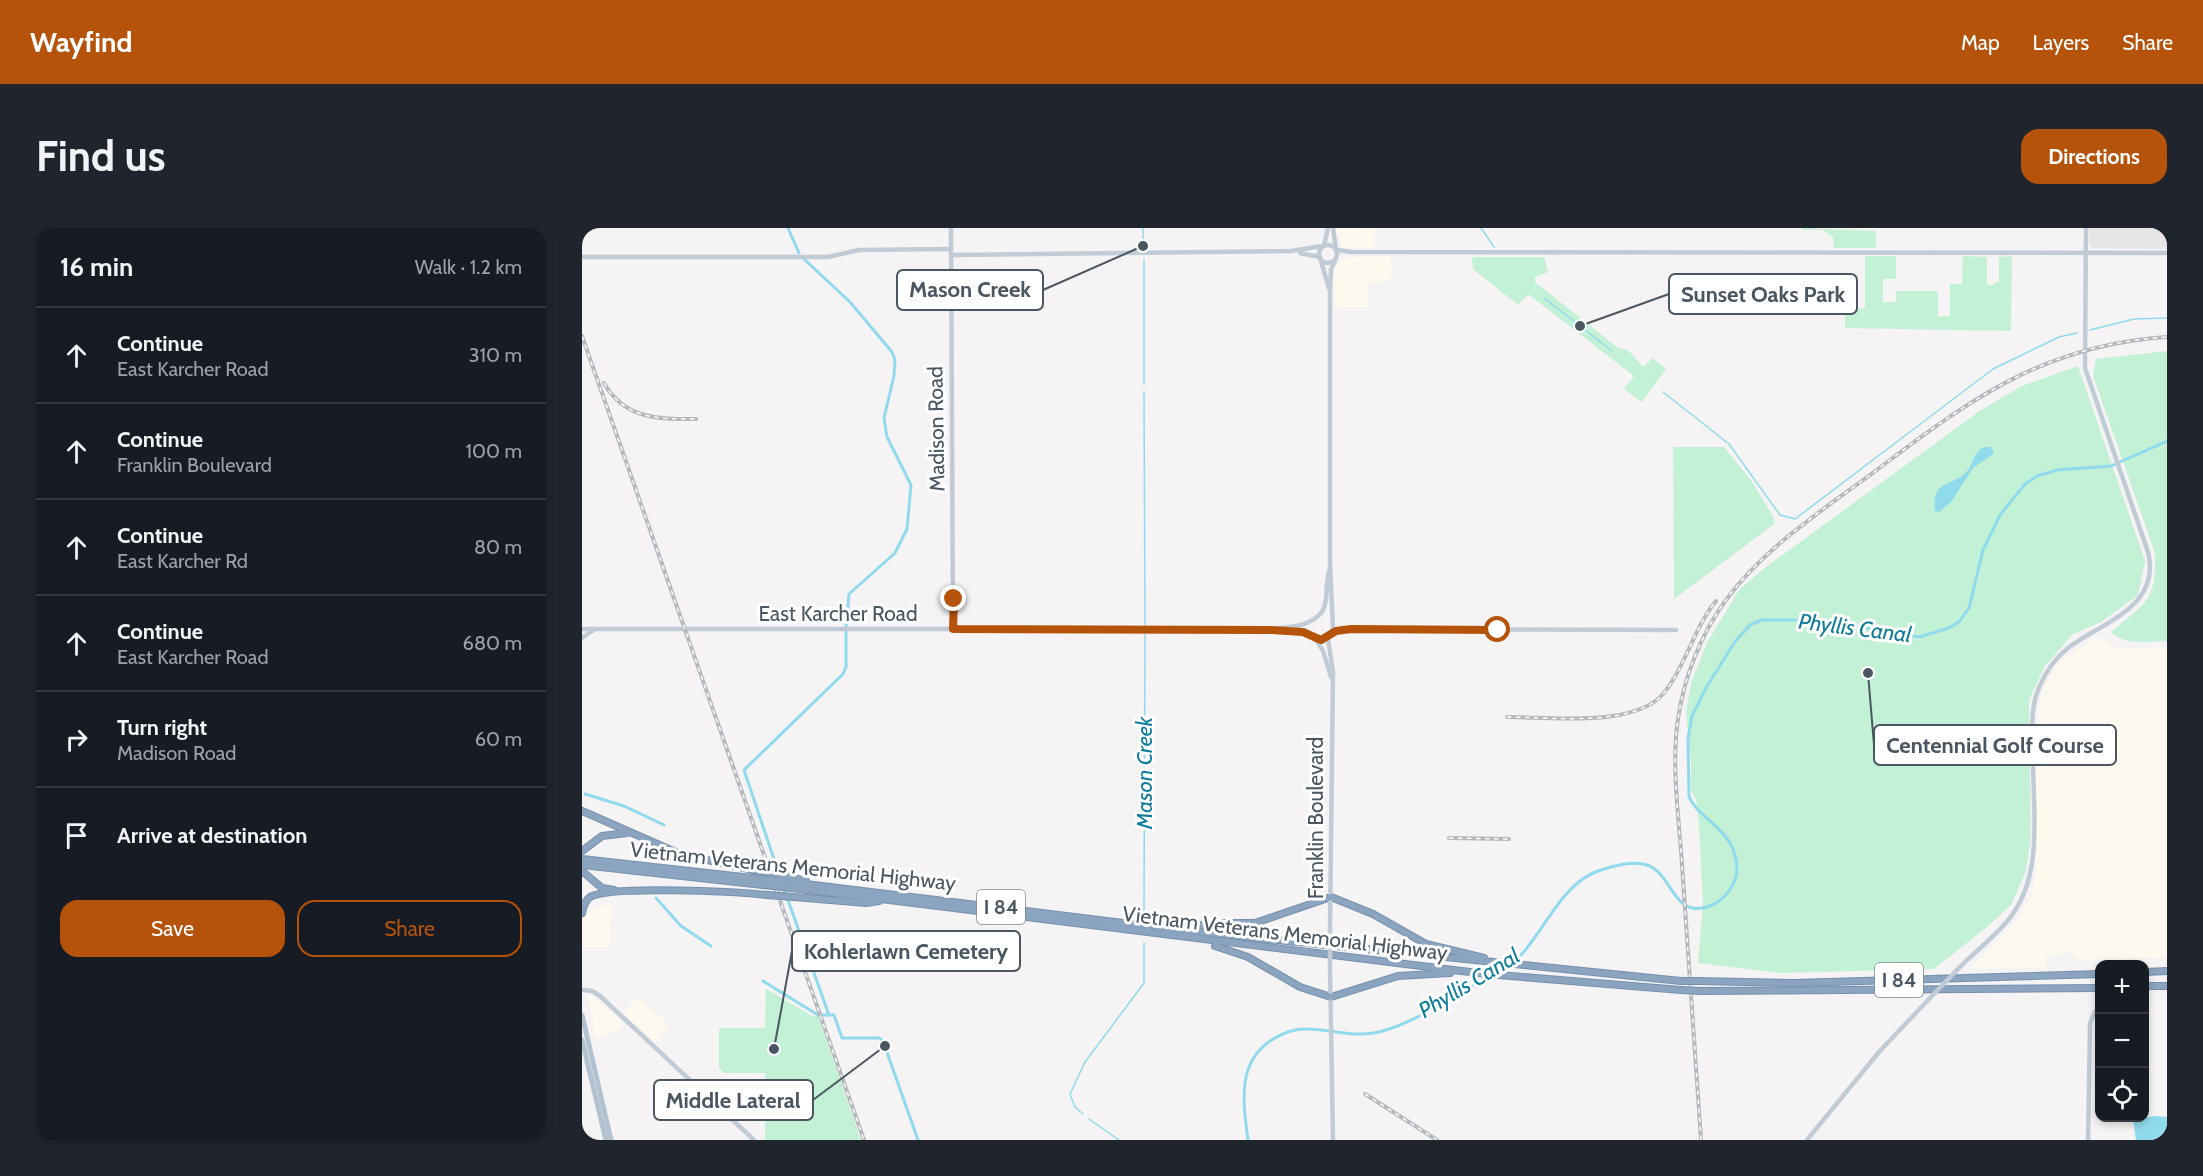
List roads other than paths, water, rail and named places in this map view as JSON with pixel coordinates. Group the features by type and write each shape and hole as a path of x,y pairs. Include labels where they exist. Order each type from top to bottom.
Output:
{"highway":[{"path":"582,811 680,854 758,871 790,882"},
{"path":"582,851 602,836 628,833"},
{"name":"Vietnam Veterans Memorial Highway","path":"582,859 592,863 722,881 762,882"},
{"name":"Vietnam Veterans Memorial Highway","path":"582,865 592,863 762,882"},
{"path":"582,871 602,888 634,892"},
{"name":"I 84","path":"762,882 790,882"},
{"name":"Vietnam Veterans Memorial Highway","path":"790,882 1180,930 1502,962"},
{"name":"Vietnam Veterans Memorial Highway","path":"790,882 886,899 1134,932 1486,974 1681,990 2095,988"},
{"path":"582,913 585,902 591,897 634,892 708,891 866,903 886,899"},
{"path":"1180,930 1210,923 1255,923 1331,897 1373,914 1426,944 1502,962"},
{"path":"1134,932 1223,947 1248,957 1300,987 1330,997 1398,976 1486,974"},
{"name":"I 84","path":"1502,962 1567,971 1681,981 1794,983 2095,974"},
{"path":"2149,972 2167,971"},
{"path":"2149,986 2167,986"}],"main road":[{"path":"582,1015 611,1140"},
{"path":"582,1040 606,1140"}],"street":[{"name":"Madison Road","path":"951,228 953,629"},
{"path":"1320,258 1328,228"},
{"path":"1333,228 1337,249 1335,260"},
{"path":"1807,1140 1879,1052 1957,970 2006,923 2027,888 2033,856 2033,716 2041,682 2056,660 2068,648 2133,607 2147,585 2150,559 2085,368 2086,228"},
{"path":"582,257 828,257 859,250 1291,251 1329,244 1337,249 1353,252 2167,253"},
{"path":"1291,251 1320,258 1327,263 1353,252"},
{"name":"Franklin Boulevard","path":"1320,258 1330,290"},
{"name":"Franklin Boulevard","path":"1331,677 1333,672 1327,644 1332,624 1330,269 1335,260"},
{"name":"Franklin Boulevard","path":"1330,565 1326,605 1310,626 1310,634 1323,651 1331,677 1330,997 1333,1140"},
{"path":"1274,630 1298,627 1315,619 1325,618 1332,624 1351,629 1676,630"},
{"name":"East Karcher Road","path":"582,629 1274,630"},
{"path":"1316,639 1351,629"},
{"path":"582,638 597,630"},
{"path":"1274,630 1310,634"},
{"path":"582,990 591,991 600,996 754,1140"},
{"path":"2088,1140 2090,1023 2095,1012"}],"water":[{"path":"1984,447 1991,447 1994,453 1973,468 1951,502 1939,512 1935,511 1936,493 1940,488 1962,476 1968,470 1978,451"},
{"path":"2149,1117 2167,1117 2167,1140 2136,1140 2133,1122 2149,1122"}],"waterway":[{"path":"788,228 799,253"},
{"name":"Mason Creek","path":"1143,228 1143,246"},
{"path":"1481,228 1494,247"},
{"path":"804,259 850,302 892,352 895,360 894,376 884,418 887,437 911,485 907,529 895,553 849,594 846,627"},
{"name":"Mason Creek","path":"1144,259 1144,384"},
{"path":"1544,298 1612,351"},
{"path":"2090,330 2134,319 2167,318"},
{"path":"1663,392 1729,444 1780,515 1795,519 1993,369 2059,337 2077,333"},
{"name":"Mason Creek","path":"1144,392 1145,625"},
{"name":"Phyllis Canal","path":"1495,973 1521,955 1555,908 1575,886 1598,871 1629,863 1647,865 1656,870 1680,901 1688,907 1697,909 1714,904 1728,892 1736,876 1736,857 1727,838 1698,810 1689,797 1688,738 1692,716 1706,688 1734,643 1750,625 1762,620 1821,620 1919,637 1949,628 1959,622 1969,608 1983,550 2000,515 2025,484 2037,476 2057,470 2111,466 2167,441"},
{"path":"779,874 744,770 843,674 846,667 846,632"},
{"name":"Mason Creek","path":"1144,911 1145,634"},
{"path":"585,794 624,806 664,825"},
{"path":"784,889 829,1015"},
{"path":"656,898 681,926 711,946"},
{"name":"Mason Creek","path":"1083,1114 1075,1107 1070,1094 1085,1062 1144,983 1144,943"},
{"name":"Phyllis Canal","path":"1248,1140 1244,1097 1248,1070 1262,1047 1275,1038 1290,1031 1302,1029 1370,1034 1393,1028 1449,1000 1489,976"},
{"path":"763,981 818,1015"},
{"path":"822,1015 834,1015 842,1038 879,1038 883,1041 918,1140"},
{"name":"Mason Creek","path":"1089,1119 1119,1140"}],"railway":[{"path":"582,336 864,1140"},
{"path":"1701,1140 1675,755 1678,719 1689,672 1701,642 1717,613 1761,560 1801,526 1919,438 1984,395 2016,377 2086,350 2167,337"},
{"path":"604,383 612,395 633,411 669,419 696,419"},
{"path":"1507,717 1594,718 1637,710 1654,702 1674,679 1702,622 1716,601"},
{"path":"1449,838 1509,839"},
{"path":"1365,1094 1437,1140"}],"place":[{"name":"Mason Creek","path":"1143,246"},
{"name":"Sunset Oaks Park","path":"1580,326"},
{"name":"Centennial Golf Course","path":"1868,673"},
{"name":"Middle Lateral","path":"885,1046"},
{"name":"Kohlerlawn Cemetery","path":"774,1049"}]}
